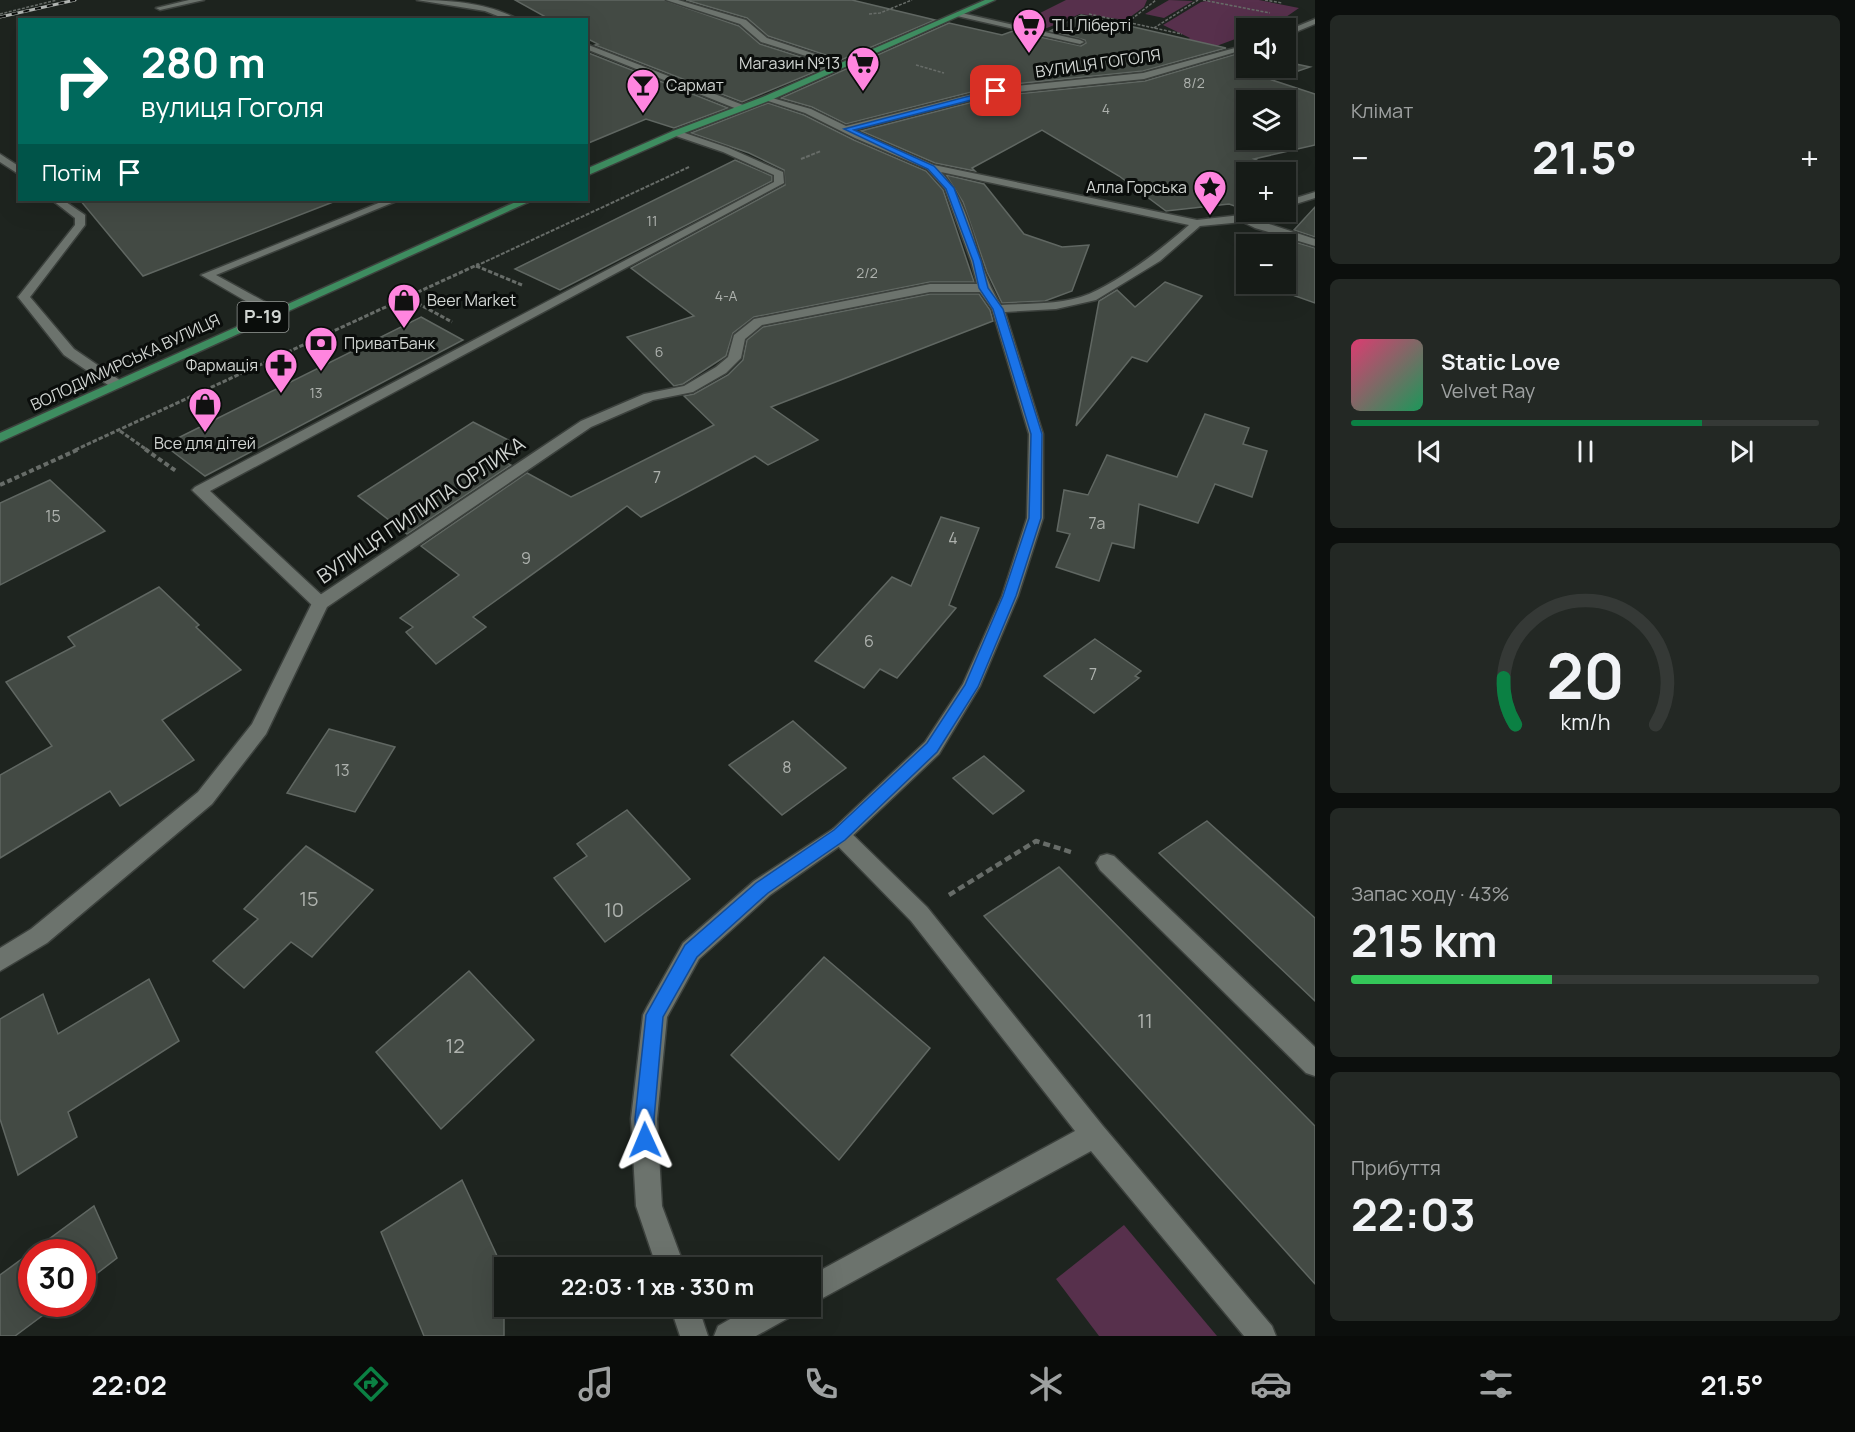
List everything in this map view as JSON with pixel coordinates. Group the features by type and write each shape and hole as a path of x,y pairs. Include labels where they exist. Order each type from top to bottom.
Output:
{"main road":[{"path":"588,172 676,133 768,98 991,0"},
{"name":"ВОЛОДИМИРСЬКА ВУЛИЦЯ","path":"0,438 274,312 526,201"}],"street":[{"path":"160,8 200,0"},
{"path":"421,0 486,9"},
{"path":"469,0 511,18"},
{"path":"670,0 743,22 764,40 844,65"},
{"path":"960,14 1080,42"},
{"path":"1296,30 1315,21"},
{"path":"588,47 740,107"},
{"name":"ВУЛИЦЯ ГОГОЛЯ","path":"853,133 996,91 1144,76 1236,50"},
{"path":"768,98 808,111 931,167 1197,223 1236,220"},
{"path":"320,603 200,490 483,339 561,301 779,183 779,174 726,150 676,133"},
{"path":"0,157 18,170"},
{"path":"667,1257 649,1206 644,1119 655,1015 691,951 762,888 840,835 932,748 971,687 1010,596 1035,518 1036,434 998,309 984,288 977,261 950,188 931,167"},
{"path":"1296,201 1315,195"},
{"path":"58,201 81,217 80,225 24,297 69,352 116,384"},
{"path":"274,312 207,275 392,201"},
{"path":"1251,222 1315,243"},
{"path":"998,309 1056,305 1092,297 1156,259 1197,223"},
{"name":"ВУЛИЦЯ ПИЛИПА ОРЛИКА","path":"0,960 39,936 205,798 259,729 320,603 586,424 649,397 688,389 721,370 734,358 740,338 759,322 930,288 984,288"},
{"path":"840,835 919,914 1094,1135 1262,1336"},
{"path":"1107,863 1315,1064"},
{"path":"821,1285 1094,1135"},
{"path":"688,1317 694,1336"},
{"path":"728,1336 762,1317"}],"path":[{"path":"0,14 57,0"},
{"path":"904,0 910,1"},
{"path":"1127,22 1156,0"},
{"path":"1154,28 1198,0"},
{"path":"1203,0 1274,14"},
{"path":"869,14 880,13 910,1"},
{"path":"1088,13 1236,46"},
{"path":"913,64 923,60"},
{"path":"772,171 853,133"},
{"path":"0,485 405,296 726,150"},
{"path":"475,266 561,301"},
{"path":"405,296 483,339"},
{"path":"120,430 200,490"},
{"path":"919,914 1036,841 1107,863"}],"shaded area":[{"path":"1066,0 1147,0 1144,7 1126,20 1080,14 1047,28 1022,22"},
{"path":"1169,0 1193,1 1164,18 1145,14"},
{"path":"1259,0 1299,8 1284,18 1236,18 1236,39 1187,57 1160,53 1190,38 1163,25 1201,2"},
{"path":"1124,1225 1217,1336 1099,1336 1056,1279"}],"building":[{"path":"515,0 664,0 739,26 760,44 829,66 742,102 595,45 598,44 588,39 588,18 547,18"},
{"path":"686,0 852,0 935,20 841,60 768,36 747,18"},
{"path":"1081,15 1226,48 1143,71 995,86 846,124 812,107 781,98 949,23 1002,35 1013,31 1081,46 1086,43 1085,40 1050,31"},
{"path":"588,53 728,108 674,128 646,119 588,143"},
{"path":"1236,54 1236,78 1278,78 1272,80 1315,94 1315,145 1296,149 1296,90 1236,90 1236,150 1293,150 1254,159 1261,162 1236,162 1236,206 1229,204 1166,211 1119,176 1042,130 972,168 975,171 935,163 861,131 996,96 1145,81"},
{"path":"1296,64 1310,67 1296,72"},
{"path":"768,103 804,115 854,140 926,171 943,190 974,282 930,282 754,317 733,333 726,356 683,384 674,386 627,337 694,316 631,268 785,185 784,170 749,153 691,133"},
{"path":"735,160 772,176 772,181 560,290 515,269"},
{"path":"946,175 984,184 1024,234 1062,247 1089,245 1072,291 1045,301 1002,303 987,272 963,202"},
{"path":"81,201 333,202 143,276"},
{"path":"1315,207 1315,237 1294,230"},
{"path":"1296,242 1315,248 1315,303 1290,294 1296,294"},
{"path":"1165,282 1202,296 1147,362 1132,357 1076,426 1099,301 1117,290 1135,307"},
{"path":"930,294 979,294 990,310 993,321 771,407 818,440 768,465 755,456 641,517 627,506 473,617 486,627 436,664 406,632 413,627 400,618 459,575 421,546 527,473 571,497 714,425 684,396 694,394 728,375 743,360 747,340 763,327"},
{"path":"421,317 463,340 205,476 164,445"},
{"path":"1205,414 1249,428 1243,444 1267,451 1252,497 1215,484 1198,523 1139,504 1134,548 1112,543 1099,581 1056,567 1070,534 1057,531 1064,490 1088,495 1107,455 1177,477"},
{"path":"473,422 522,447 503,461 511,465 407,534 358,496"},
{"path":"50,480 105,531 0,585 0,503"},
{"path":"941,517 979,528 949,605 956,608 897,678 880,669 864,688 815,661 892,577 911,586"},
{"path":"159,587 241,670 162,720 194,760 120,806 110,791 0,858 0,775 52,746 6,682 75,646 68,637"},
{"path":"1095,639 1141,671 1135,676 1139,678 1094,713 1044,676"},
{"path":"793,721 846,768 782,815 729,765"},
{"path":"329,729 395,747 355,812 287,793"},
{"path":"984,756 1024,791 993,814 953,778"},
{"path":"627,810 690,879 605,942 554,878 587,856 577,844"},
{"path":"1207,821 1315,918 1315,1001 1159,853"},
{"path":"306,846 373,890 312,957 291,942 244,988 213,961 258,919 244,909"},
{"path":"1059,867 1315,1126 1315,1284 984,916"},
{"path":"824,957 930,1048 839,1160 731,1055"},
{"path":"469,971 534,1040 441,1129 376,1052"},
{"path":"149,979 179,1041 68,1112 77,1137 18,1175 0,1119 0,1019 43,994 58,1034"},
{"path":"462,1180 498,1257 494,1257 494,1317 504,1317 504,1336 424,1336 381,1232"},
{"path":"94,1206 117,1258 96,1274 96,1239 49,1239"},
{"path":"18,1262 18,1317 41,1317 15,1336 0,1336 0,1275"}],"railway":[{"path":"0,17 75,0"}],"place":[{"name":"ТЦ Ліберті","path":"1029,54"},
{"name":"Магазин №13","path":"863,92"},
{"name":"Сармат","path":"643,114"},
{"name":"Алла Горська","path":"1210,216"},
{"name":"Beer Market","path":"404,329"},
{"name":"ПриватБанк","path":"321,372"},
{"name":"Фармація","path":"281,394"},
{"name":"Все для дітей","path":"205,433"}],"route":[{"path":"645,1140 644,1119 655,1015 691,951 762,888 840,835 932,748 971,687 1010,596 1035,518 1036,434 998,309 984,288 977,261 962,226 950,188 931,167 858,136 847,129 996,91"}]}
